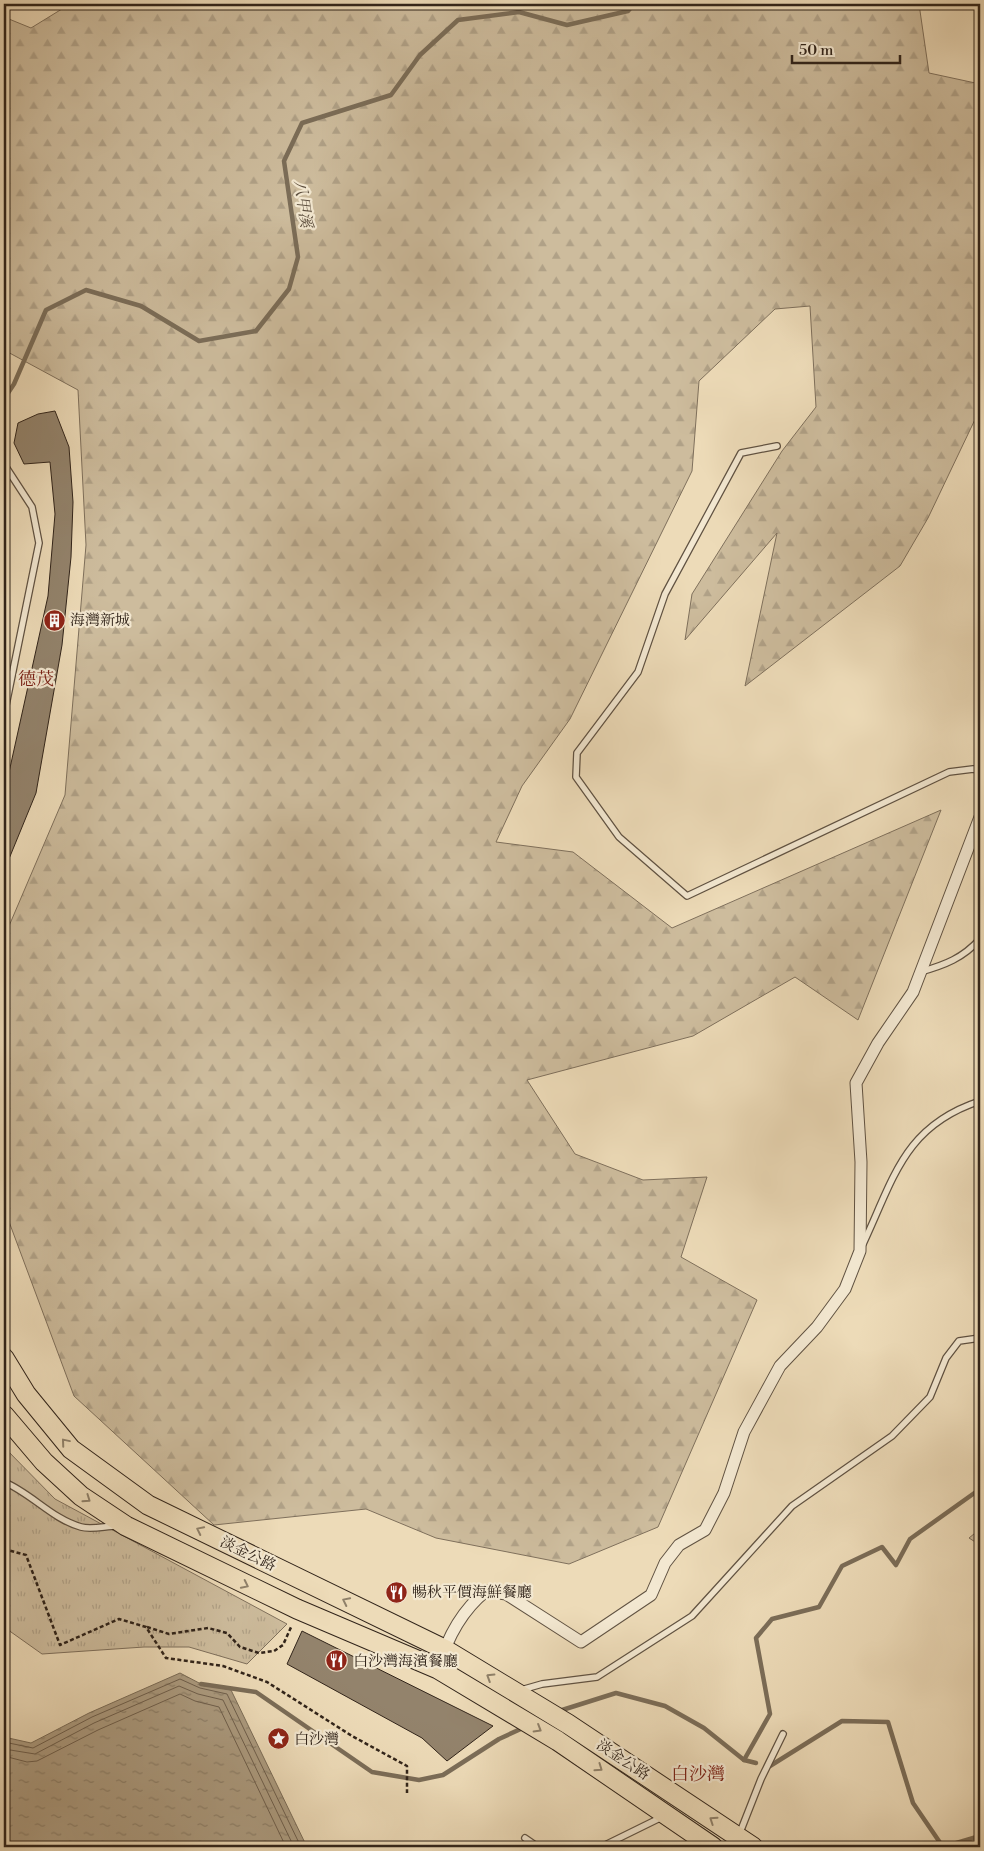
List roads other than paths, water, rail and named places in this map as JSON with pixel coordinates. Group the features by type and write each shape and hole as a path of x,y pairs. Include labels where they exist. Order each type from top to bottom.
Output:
{"main road":[{"name":"淡金公路","path":"4,1358 26,1394 70,1449 148,1505 444,1649 501,1695 518,1716 558,1741 713,1847"},
{"name":"淡金公路","path":"4,1415 44,1462 75,1490 126,1526 297,1609 501,1695 532,1702 746,1842"}],"street":[{"path":"438,1669 444,1649 468,1605 486,1591 506,1594 581,1642 652,1595 665,1563 679,1545 705,1530 724,1493 744,1432 780,1366 817,1327 845,1289 860,1250 861,1162 856,1083 878,1043 913,992 980,818"}],"lane":[{"path":"777,446 741,453 665,594 638,672 576,753 576,777 620,837 687,896 949,772 973,769 980,771"},
{"path":"4,464 32,507 39,543 4,715"},
{"path":"920,972 949,964 970,950 980,939"},
{"path":"860,1250 907,1150 933,1124 958,1108 980,1100"},
{"path":"501,1695 542,1684 597,1677 692,1616 792,1506 898,1429 930,1397 946,1358 960,1341 980,1338"},
{"path":"4,1482 19,1488 50,1511 82,1528 126,1526"},
{"path":"746,1842 761,1779 783,1734"},
{"path":"601,1847 666,1815"},
{"path":"526,1838 538,1847"}],"water":[{"path":"180,1673 201,1684 231,1690 307,1847 4,1847 4,1737 31,1743 89,1713"}],"waterway":[{"name":"八甲溪","path":"4,399 14,384 46,310 86,290 141,306 199,341 256,331 289,289 298,257 284,161 302,123 391,95 420,55 458,20 519,12 567,25 628,11 634,4"},
{"path":"744,1760 770,1714 756,1638 772,1619 819,1607 842,1566 882,1547 896,1565 910,1539 980,1489"},
{"path":"201,1684 256,1692 372,1772 419,1780 443,1775 499,1739 525,1727"},
{"path":"559,1711 616,1693 665,1706 704,1728 744,1760 756,1763"},
{"path":"770,1766 842,1721 888,1722 913,1803 943,1847 980,1836"}],"place":[{"name":"海灣新城","path":"54,620"},
{"name":"暢秋平價海鮮餐廳","path":"396,1592"},
{"name":"白沙灣海濱餐廳","path":"337,1661"},
{"name":"白沙灣","path":"278,1739"}],"district":[{"name":"德茂","path":"36,679"},
{"name":"白沙灣","path":"698,1774"}]}
